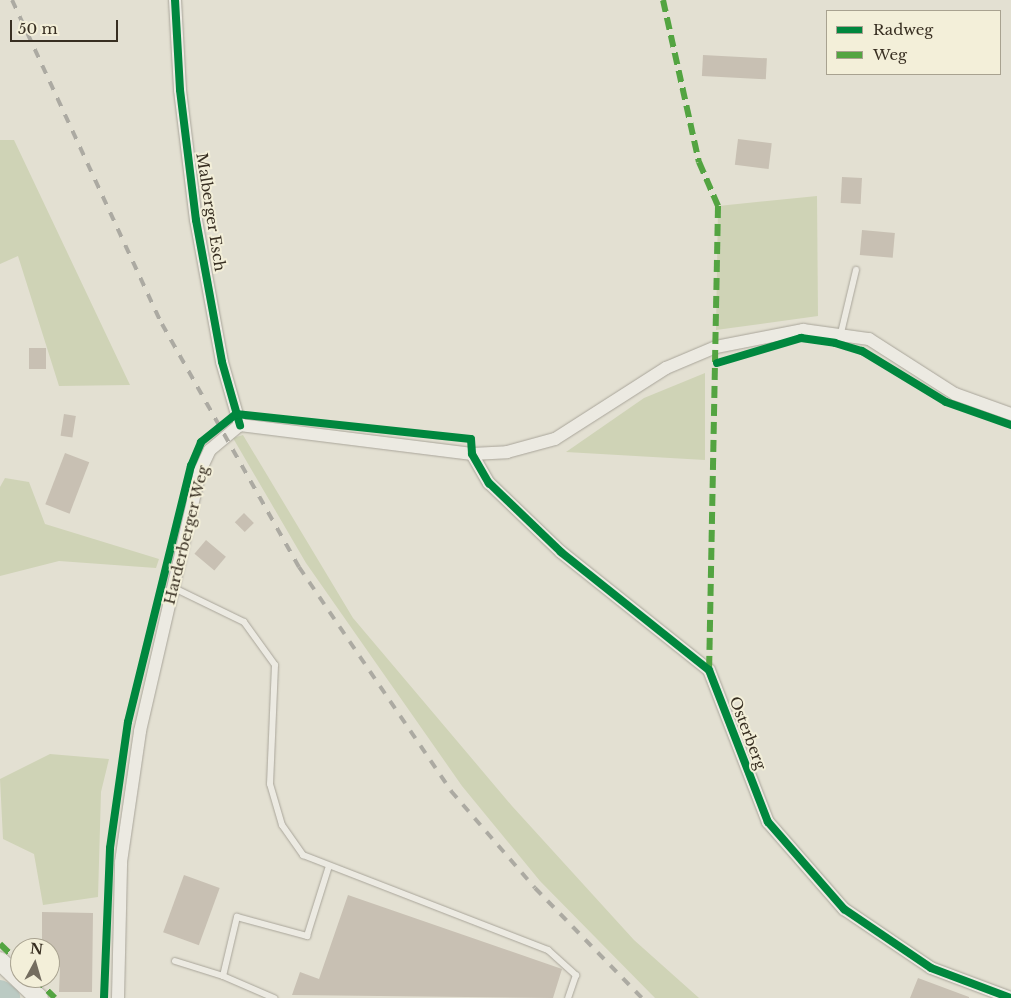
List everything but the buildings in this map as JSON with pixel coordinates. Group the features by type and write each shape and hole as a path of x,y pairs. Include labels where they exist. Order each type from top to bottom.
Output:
{"street":[{"name":"Malberger Esch","path":"175,0 180,90 196,220 222,362 240,425"},
{"path":"240,425 472,454 507,452 555,439 659,372 716,347 803,330 841,333 869,339 955,394 1011,414"},
{"name":"Harderberger Weg","path":"118,998 121,862 140,731 200,471 210,450 240,425"},
{"name":"Osterberg","path":"472,454 488,483 561,552 709,670 768,822 844,909 931,968 1011,998"},
{"path":"0,961 39,998"}],"lane":[{"path":"841,333 856,270"},
{"path":"172,587 244,622 275,665 270,784 276,809 303,855 548,950 576,975 568,998"},
{"path":"223,976 237,917 307,936 329,866"},
{"path":"175,961 223,976 274,998"}],"green space":[{"path":"0,140 14,140 130,385 59,386 18,256 0,264"},
{"path":"817,196 818,316 716,330 718,206"},
{"path":"705,373 705,460 566,452 644,398"},
{"path":"243,435 353,618 512,806 634,940 699,998 655,998 540,881 462,786 306,563 233,438"},
{"path":"5,478 29,482 45,524 159,559 156,568 59,561 0,576 0,487"},
{"path":"50,754 109,759 101,792 98,897 43,905 34,854 3,839 0,779"}],"waterway":[{"path":"0,993 7,998"}],"railway":[{"path":"12,0 162,324 299,567 451,791 535,888 642,998"}],"marked path":[{"path":"663,0 699,162 718,206 709,670"},
{"path":"0,944 10,954"},
{"path":"45,988 55,998"}],"cycle path":[{"path":"175,0 180,90 196,220 222,362 240,425"},
{"path":"717,363 801,338 835,343 862,351 946,402 1011,425"},
{"path":"104,998 110,848 128,722 191,466 201,442 236,414 471,439 472,454 489,483 561,552 709,670 768,822 844,909 931,968 1011,998"}]}
